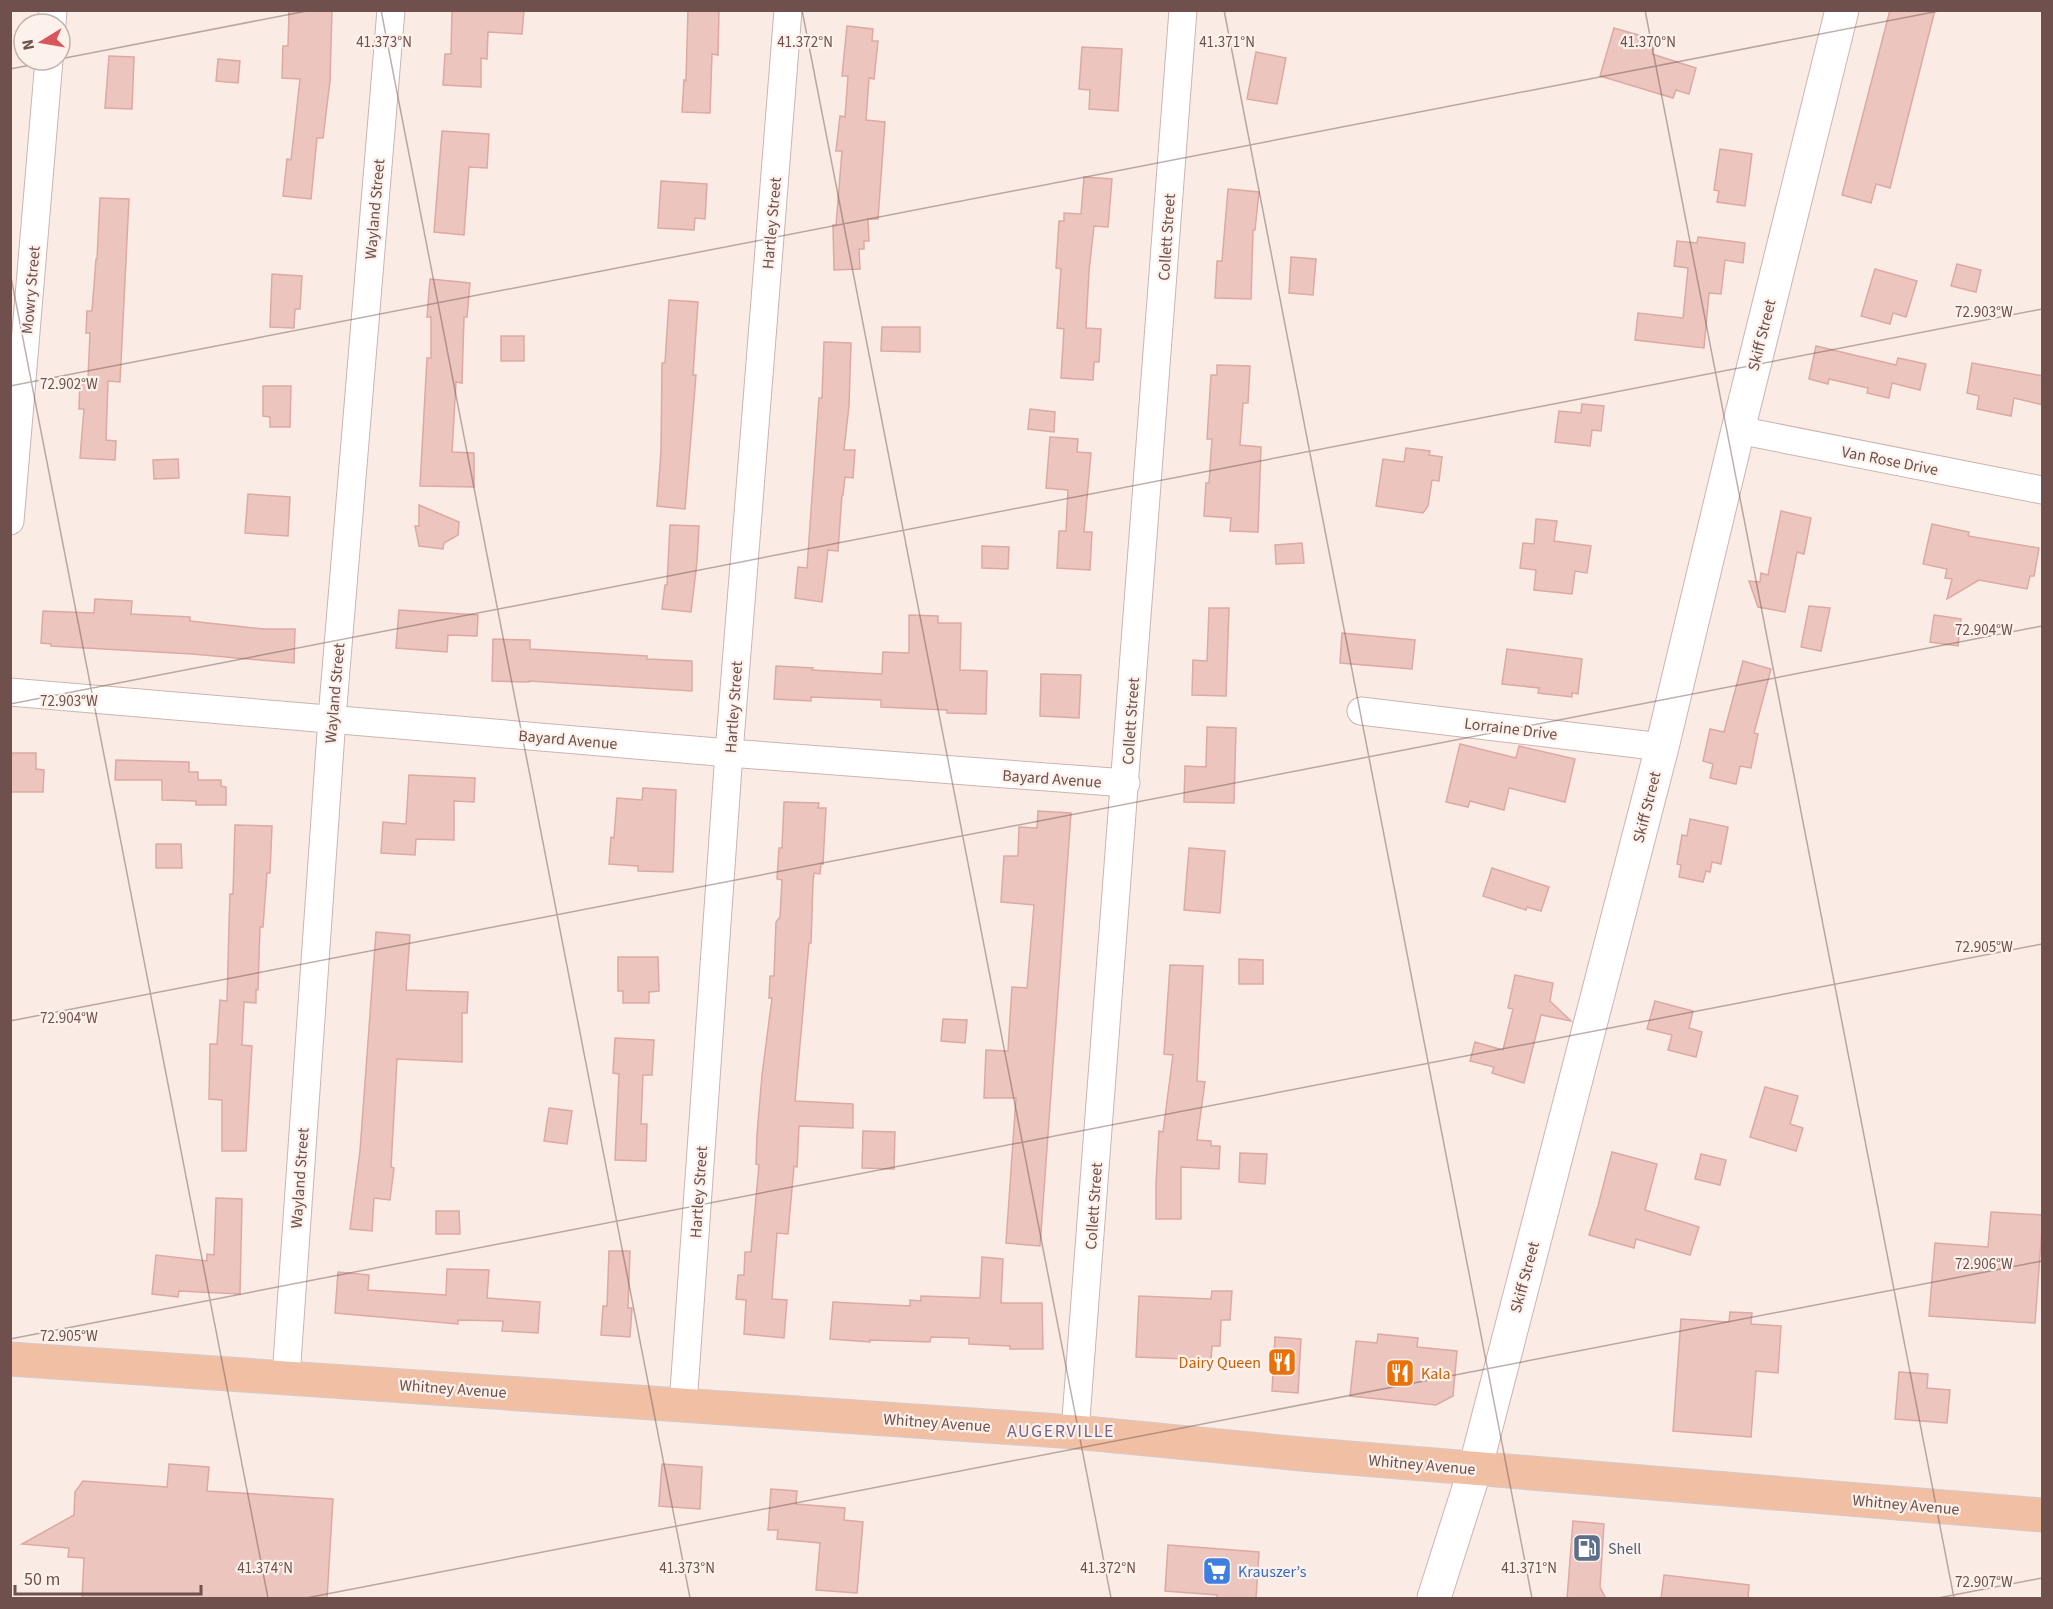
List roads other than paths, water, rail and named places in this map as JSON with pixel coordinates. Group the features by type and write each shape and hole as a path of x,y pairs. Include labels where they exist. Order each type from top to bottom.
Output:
{"main road":[{"name":"Skiff Street","path":"1434,1599 1475,1469 1662,747 1737,430 1842,10"},
{"name":"Whitney Avenue","path":"10,1359 1075,1432 1475,1469 2043,1515"}],"street":[{"name":"Wayland Street","path":"286,1377 332,718 391,10"},
{"name":"Hartley Street","path":"683,1404 729,753 788,10"},
{"name":"Collett Street","path":"1075,1432 1183,10"},
{"name":"Mowry Street","path":"10,520 48,72"},
{"name":"Van Rose Drive","path":"1737,430 2043,490"},
{"name":"Bayard Avenue","path":"10,692 729,753 1126,783"},
{"name":"Lorraine Drive","path":"1361,711 1662,747"}],"place":[{"name":"Dairy Queen","path":"1282,1362"},
{"name":"Kala","path":"1400,1373"},
{"name":"Shell","path":"1587,1548"},
{"name":"Krauszer’s","path":"1217,1571"}],"district":[{"name":"AUGERVILLE","path":"1061,1431"}]}
